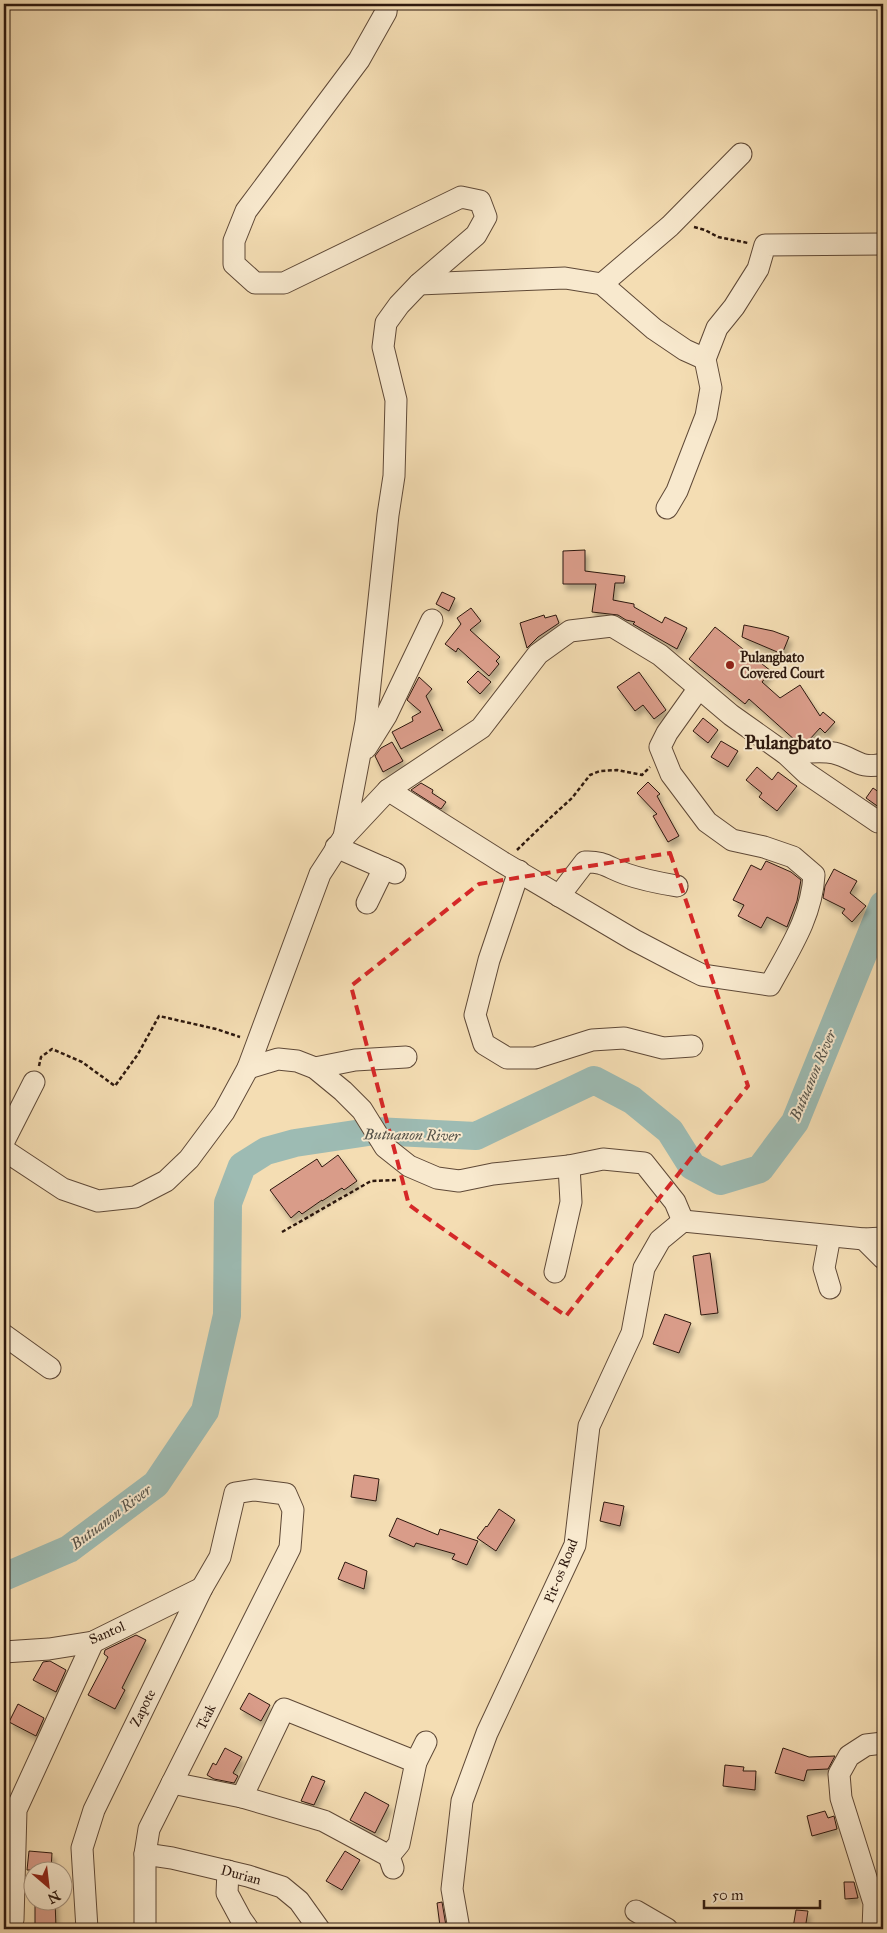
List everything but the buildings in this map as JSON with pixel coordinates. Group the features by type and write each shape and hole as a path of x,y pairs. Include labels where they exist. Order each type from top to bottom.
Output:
{"street":[{"path":"340,842 366,722 388,515 394,476 396,400 383,347 386,324 399,305 419,284 476,234 486,217 480,201 461,197 284,283 255,283 234,264 234,241 246,211 360,60 386,12 387,4"},
{"path":"602,284 670,226 740,154"},
{"path":"667,508 677,491 706,416 712,388 706,359 717,328 734,307 758,270 765,245 883,244"},
{"path":"419,284 564,278 602,284 654,329 685,350 706,359"},
{"path":"358,759 386,716 432,620"},
{"path":"4,1150 63,1189 98,1201 134,1197 166,1181 188,1159 224,1112 248,1068 320,874 340,842 388,790 481,728 538,654 570,631 612,626 660,655 731,715 786,754 806,773 878,822"},
{"path":"388,790 559,896 634,940 702,975 770,985 802,926 813,893 814,875 794,857 764,847 732,840 707,822 689,801 671,774 660,747 667,733 699,688"},
{"path":"786,754 834,753 870,767 883,764"},
{"path":"340,842 389,870 367,903"},
{"path":"559,896 585,862 598,861 625,874 653,883 677,886"},
{"path":"511,867 475,1015 484,1044 507,1058 535,1058 592,1040 624,1038 663,1048 692,1046"},
{"path":"315,1068 355,1060 406,1057"},
{"path":"248,1068 278,1060 297,1062 315,1068 343,1091 362,1110 385,1147 409,1166 436,1178 459,1181 493,1174 569,1166 603,1159 644,1163 675,1202 683,1221 830,1236 874,1238 883,1258"},
{"path":"4,1141 34,1082"},
{"path":"555,1272 571,1202 569,1166"},
{"name":"Pit-os Road","path":"459,1929 452,1889 462,1801 487,1733 575,1545 589,1426 632,1333 644,1268 660,1240 683,1221"},
{"path":"830,1236 824,1268 830,1288"},
{"path":"4,1336 50,1368"},
{"name":"Teak","path":"145,1929 145,1854 149,1829 290,1548 293,1510 286,1494 254,1490 235,1493"},
{"name":"Zapote","path":"87,1929 82,1848 94,1810 202,1588 220,1557 235,1493"},
{"name":"Santol","path":"4,1652 49,1649 93,1642 202,1588"},
{"path":"6,1929 13,1920 16,1810 93,1642"},
{"path":"242,1797 284,1709 416,1762"},
{"path":"172,1783 242,1797 324,1821 391,1862 399,1844 416,1762 426,1742"},
{"path":"873,1929 874,1903 841,1798 839,1774 849,1756 866,1746 883,1743"},
{"name":"Durian","path":"145,1854 172,1858 282,1887 299,1901 319,1929"},
{"path":"228,1872 227,1893 248,1929"},
{"path":"636,1911 667,1929"}],"path":[{"path":"670,226 684,224 726,239 765,245"},
{"path":"511,867 590,775 600,771 617,770 642,775 662,753"},
{"path":"52,1049 82,1062 116,1086 138,1054 159,1016 216,1029 258,1043"},
{"path":"282,1232 371,1181 399,1180"}],"highlighted area":[{"path":"670,853 748,1086 566,1316 409,1205 351,986 479,884"}],"waterway":[{"name":"Butuanon River","path":"4,1577 69,1549 156,1484 205,1411 227,1315 228,1203 242,1166 266,1151 295,1143 375,1131 476,1136 594,1080 632,1100 670,1131 692,1166 720,1181 760,1169 795,1122 883,905"}],"place":[{"name":"Pulangbato Covered Court","path":"730,665"}],"district":[{"name":"Pulangbato","path":"788,742"}]}
